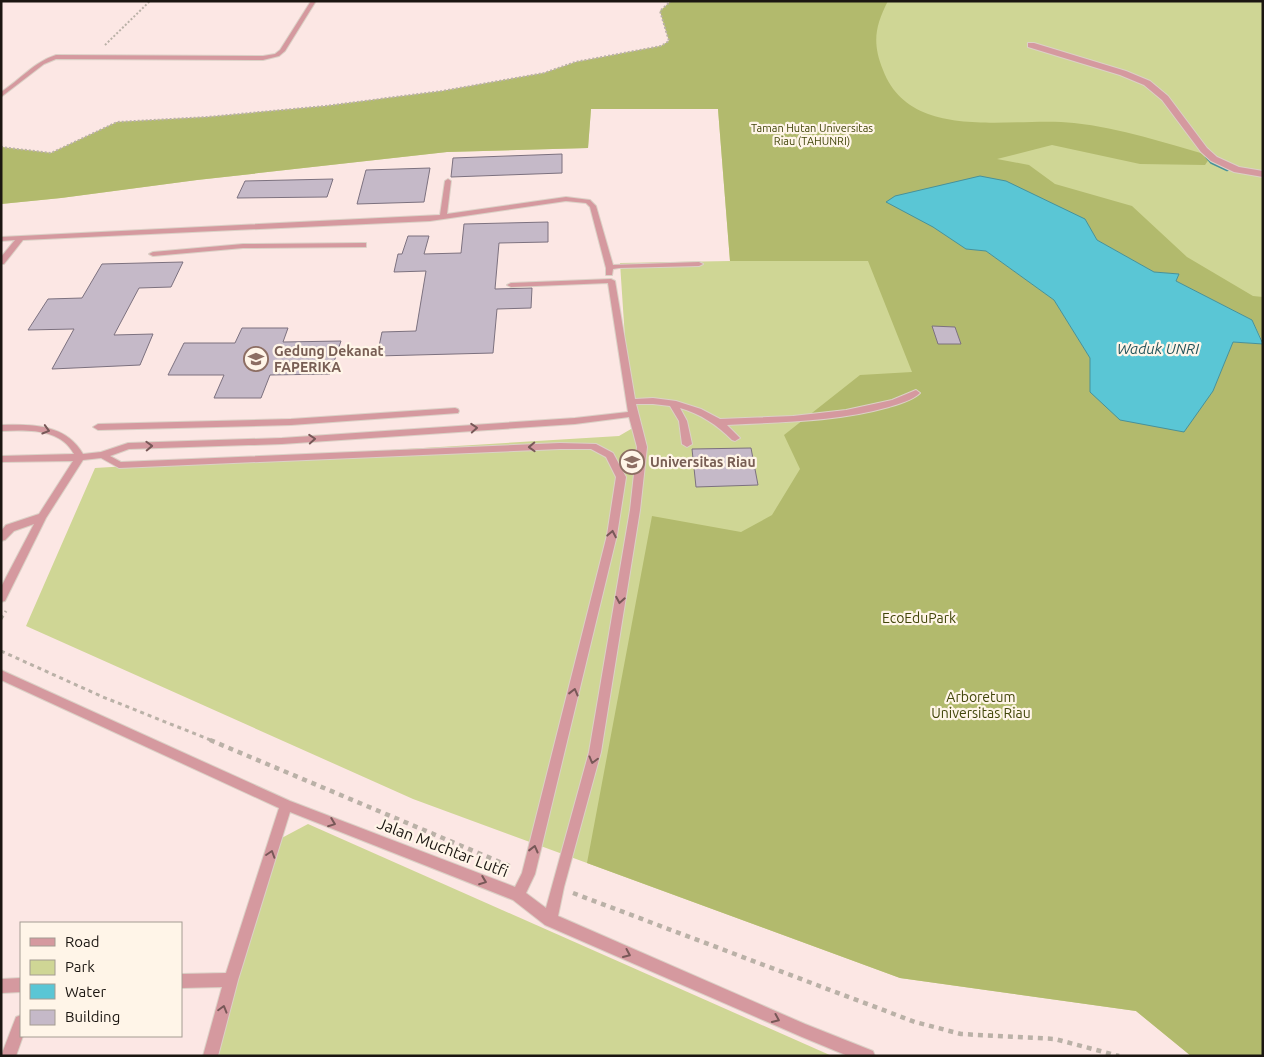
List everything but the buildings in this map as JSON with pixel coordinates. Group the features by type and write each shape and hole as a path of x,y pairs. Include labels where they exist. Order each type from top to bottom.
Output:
{"street":[{"path":"1031,45 1115,70 1147,83 1165,98 1204,150 1214,159 1237,170 1263,174"}],"lane":[{"path":"1,96 45,60 56,57 272,57 282,51 314,1"},
{"path":"443,216 448,182"},
{"path":"153,254 249,237 411,221 566,199 588,201 593,206 610,268 632,408 642,447 636,510 595,752 557,887 550,920"},
{"path":"1,239 249,237 363,245"},
{"path":"1,262 21,238"},
{"path":"610,268 699,264"},
{"path":"511,285 611,281"},
{"path":"718,422 802,418 875,408 898,402 916,393"},
{"path":"1,459 102,455 128,446 282,441 575,421 632,408 646,400 673,404 693,410 718,422 735,438"},
{"path":"673,404 683,422 687,444"},
{"path":"98,427 291,422 455,411"},
{"path":"282,441 291,422"},
{"path":"201,444 208,425"},
{"path":"1,428 25,427 47,429 76,447 80,457"},
{"path":"102,455 119,465 560,446 593,446 610,454 621,477 612,535 528,874 518,895"},
{"path":"1,598 42,517 80,457"},
{"path":"1,537 10,528 42,517"},
{"name":"Jalan Muchtar Lutfi","path":"1,675 286,805 518,895 550,920 802,1030 868,1056"},
{"path":"210,1056 231,980 286,805"},
{"path":"182,981 231,980"},
{"path":"1,986 20,985"},
{"path":"8,1056 20,1025"}],"path":[{"path":"92,58 150,1"},
{"path":"1,147 51,153 117,122 207,117 325,106 442,91 544,73 576,62 661,46 669,41 660,11 671,1"},
{"path":"1056,1039 1119,1056"}],"shaded area":[{"name":"EcoEduPark","path":"1,1 1263,1 1263,1056 1,1056"}],"green space":[{"name":"EcoEduPark","path":"671,1 1263,1 1263,1056 1191,1056 1136,1011 900,978 413,799 26,626 95,468 619,436 631,429 620,263 730,261 718,109 591,109 588,148 447,152 1,204 1,147 51,153 117,122 207,117 325,106 442,91 544,73 576,62 661,46 669,41 660,11"},
{"name":"Arboretum Universitas Riau","path":"671,1 888,1 880,19 876,35 877,51 883,70 897,93 916,109 940,117 966,122 1049,122 1091,125 1143,136 1211,156 1205,165 1140,164 1052,145 997,159 1029,165 1055,184 1132,206 1187,257 1253,296 1263,297 1263,342 1252,320 1176,281 1179,274 1154,272 1097,240 1085,219 933,227 966,249 986,251 1054,300 1090,358 1090,392 1213,391 1233,342 1263,344 1263,1056 1191,1056 1136,1011 900,978 587,863 652,516 741,532 772,515 800,469 784,435 860,375 912,372 868,261 730,261 718,109 591,109 588,148 447,152 1,204 1,147 51,153 117,122 207,117 325,106 442,91 544,73 576,62 661,46 669,41 660,11"},
{"path":"308,824 832,1056 212,1056 276,841"}],"water":[{"name":"Waduk UNRI","path":"980,176 1006,181 1085,219 1097,240 1154,272 1179,274 1176,281 1252,320 1263,344 1233,342 1213,391 1184,432 1120,420 1090,392 1090,358 1054,300 986,251 966,249 933,227 886,202 895,196"}],"waterway":[{"path":"1207,156 1212,162 1227,169"}],"place":[{"name":"Gedung Dekanat FAPERIKA","path":"256,359"},
{"name":"Universitas Riau","path":"632,462"}],"park label":[{"name":"Taman Hutan Universitas Riau (TAHUNRI)","path":"812,134"}]}
